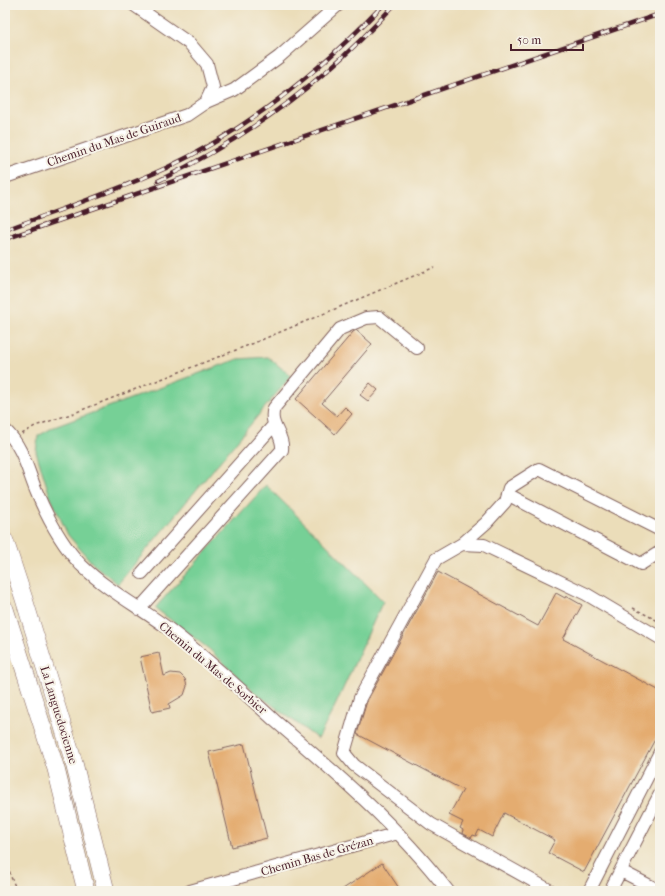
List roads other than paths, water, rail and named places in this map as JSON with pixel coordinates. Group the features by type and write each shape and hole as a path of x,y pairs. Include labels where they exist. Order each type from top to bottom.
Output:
{"highway":[{"name":"La Languedocienne","path":"5,542 74,763 106,887"},
{"name":"La Languedocienne","path":"5,609 56,769 86,890"}],"street":[{"path":"134,5 190,44 207,64 213,86 206,102"},
{"name":"Chemin du Mas de Guiraud","path":"5,177 187,115 206,102 234,90 279,57 338,5"},
{"path":"139,609 282,450 281,439 274,425 272,415 274,408 340,329 366,318 379,317 417,348"},
{"path":"142,573 274,425"},
{"name":"Chemin du Mas de Sorbier","path":"9,434 20,451 44,508 61,540 81,564 95,578 110,589 174,632 346,783 418,854 448,891"},
{"path":"551,891 432,824 354,765 344,753 360,698 436,559 462,544 486,524 505,502 509,488 539,468 660,530"},
{"path":"507,494 641,564 660,552"},
{"path":"462,544 484,545 586,594 660,638"},
{"path":"590,890 660,752"},
{"path":"610,891 660,794"},
{"name":"Chemin Bas de Grézan","path":"190,891 398,833"},
{"path":"621,871 660,891"}],"railway":[{"path":"5,230 146,177 197,153 255,117 282,97 334,53 383,5"},
{"path":"158,181 223,146 285,105 342,58 394,5"},
{"path":"5,239 660,14"}]}
